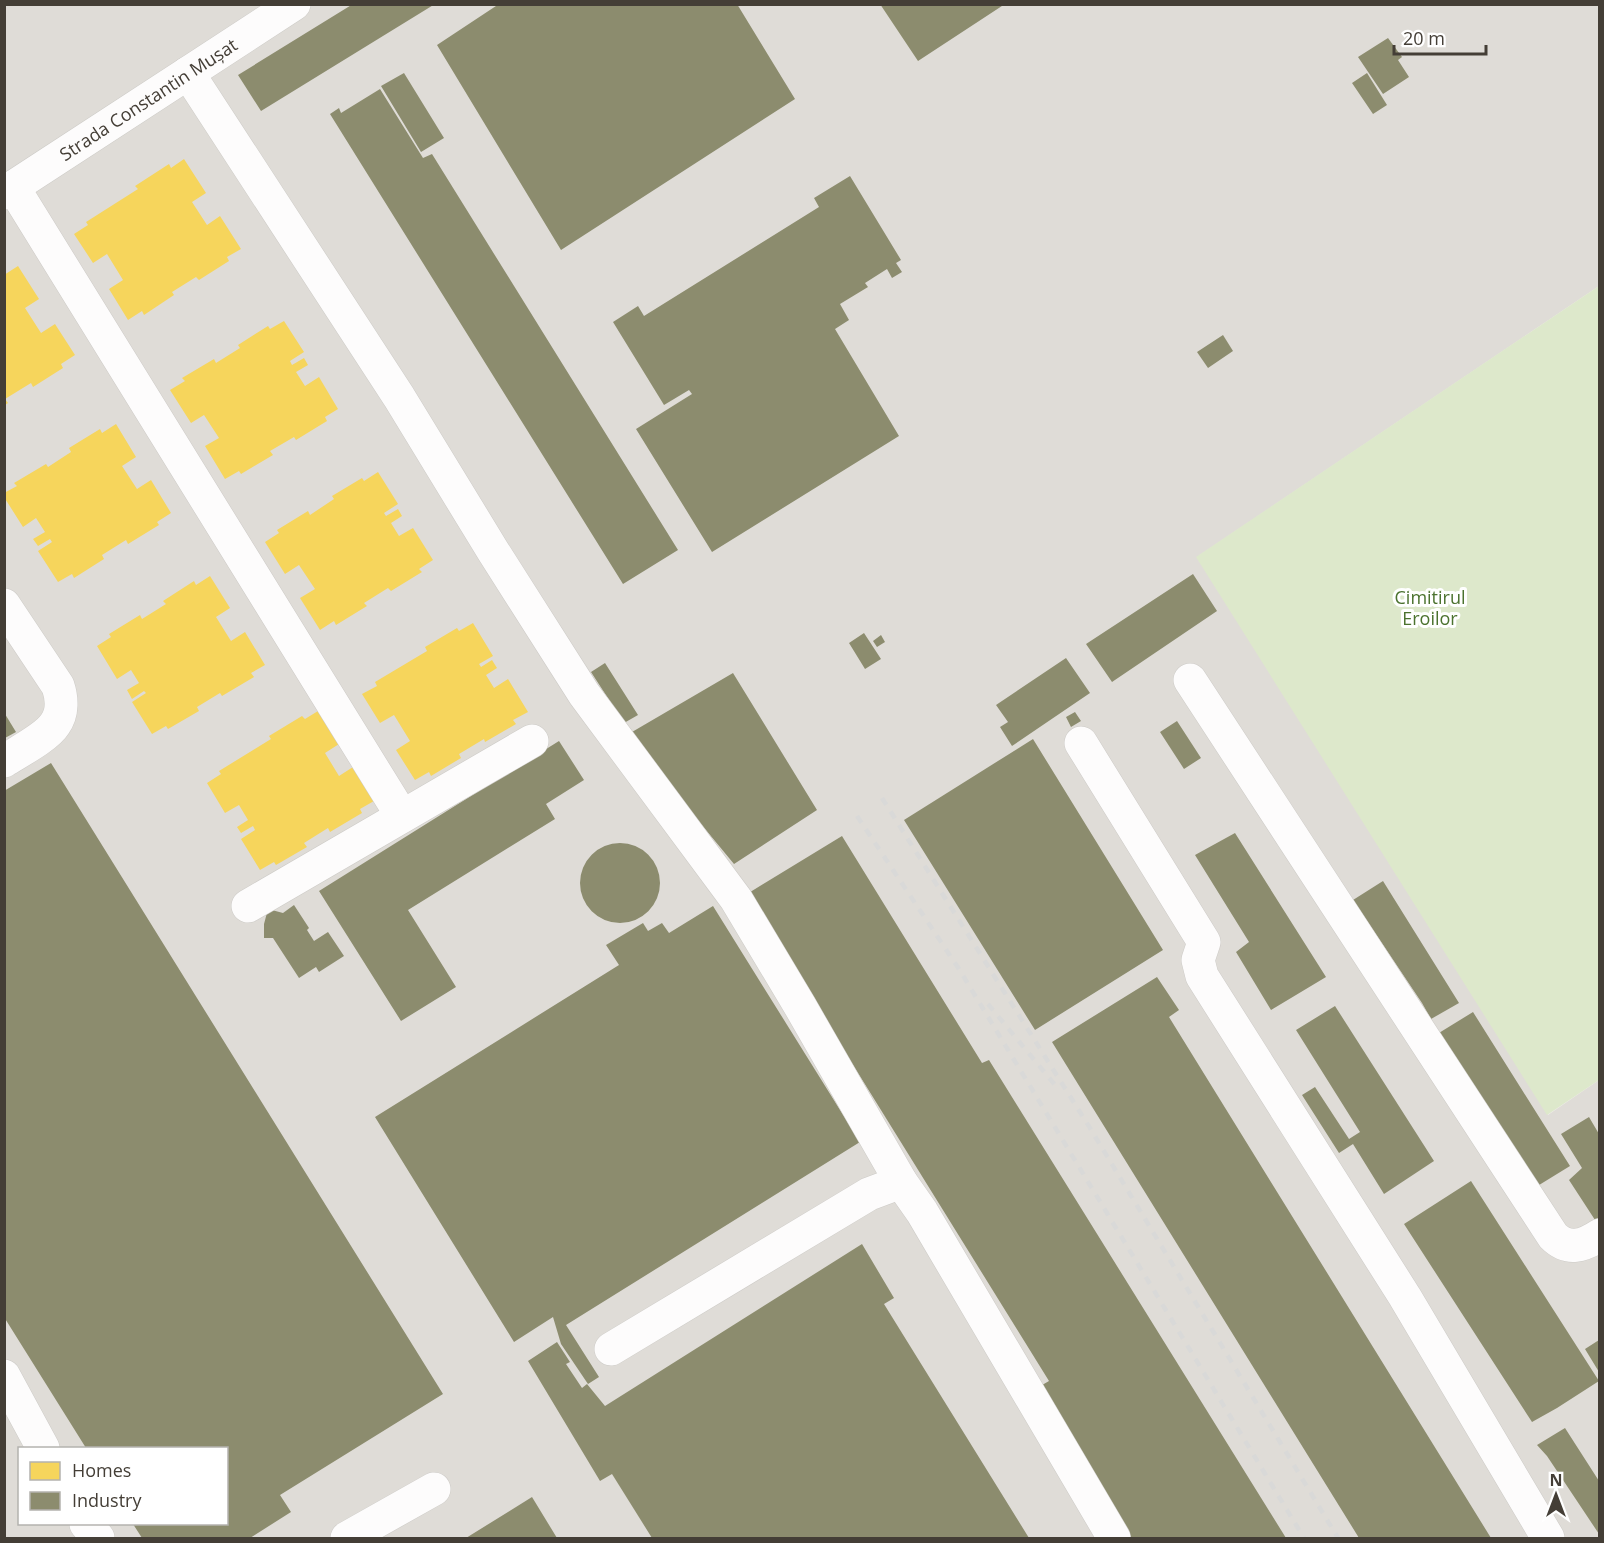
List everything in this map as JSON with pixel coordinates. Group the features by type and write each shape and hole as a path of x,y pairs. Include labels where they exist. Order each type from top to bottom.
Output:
{"street":[{"name":"Strada Constantin Mușat","path":"9,190 294,4"},
{"path":"188,73 399,397 584,694 736,899 901,1182 922,1212 1114,1539"},
{"path":"9,190 402,816"},
{"path":"4,605 58,686 62,699 56,724 4,761"},
{"path":"1190,680 1553,1236 1559,1242 1569,1246 1590,1242 1599,1235"},
{"path":"248,906 532,741"},
{"path":"1081,744 1204,942 1198,960 1202,976 1405,1297 1548,1539"},
{"path":"611,1349 869,1194 901,1182"},
{"path":"4,1376 42,1447"},
{"path":"347,1539 434,1489"},
{"path":"87,1525 98,1539"}],"shaded area":[{"path":"5,5 1599,5 1599,286 1197,557 1548,1115 1599,1080 1599,1538 5,1538"}],"green space":[{"name":"Cimitirul Eroilor","path":"1599,286 1599,1080 1547,1115 1196,557"}],"building: Homes":[{"path":"184,159 206,193 192,202 207,225 220,216 241,249 227,257 229,261 199,280 196,277 172,292 174,295 144,315 142,311 128,320 109,289 123,280 107,254 93,263 74,234 88,225 86,222 138,189 135,186 169,164 171,168"},
{"path":"18,266 39,299 25,308 41,333 55,324 75,355 61,364 63,368 33,387 31,383 5,399 8,403 5,405 4,275"},
{"path":"284,321 304,352 290,361 292,365 304,358 308,365 296,372 305,386 319,377 338,409 325,417 327,421 296,440 294,437 270,451 273,455 241,474 239,471 225,479 205,446 219,438 204,415 191,423 170,390 185,381 182,378 214,359 216,363 240,348 238,345 268,326 270,329"},
{"path":"116,424 136,457 122,466 137,489 151,480 171,513 157,522 159,525 128,544 126,540 102,555 104,559 74,578 72,574 58,582 38,551 52,542 50,539 38,546 33,539 45,532 36,518 23,527 4,497 4,493 17,486 14,483 46,464 48,467 71,452 69,448 100,429 102,433"},
{"path":"378,472 398,504 384,513 386,516 398,509 402,516 391,523 399,536 413,528 433,560 419,569 422,572 391,591 388,588 364,603 367,606 336,625 334,621 320,630 300,598 315,589 299,565 285,574 265,542 279,533 277,530 308,511 310,515 334,499 332,496 362,478 364,481"},
{"path":"210,576 230,608 216,617 231,641 245,632 265,665 251,673 254,677 222,696 220,693 197,707 199,711 168,729 166,726 152,734 132,702 146,693 144,691 132,699 127,690 139,683 131,670 117,679 97,646 111,637 109,634 140,615 142,619 166,604 163,601 194,581 196,585"},
{"path":"473,623 493,656 479,664 481,667 492,660 497,668 486,675 494,688 508,679 528,712 513,720 516,724 459,754 461,758 431,776 429,772 415,780 396,750 410,741 394,715 380,723 362,694 377,686 375,682 427,651 425,647 457,628 459,631"},
{"path":"318,711 339,744 325,753 339,776 353,767 374,801 360,809 362,813 330,832 328,828 304,843 307,847 276,865 274,862 260,870 241,839 255,830 253,826 241,833 237,827 248,820 239,805 225,813 207,783 221,774 219,771 271,739 269,736 302,716 305,719"}],"building: Industry":[{"path":"353,4 435,4 261,111 238,75"},
{"path":"499,4 737,4 795,99 561,250 437,45"},
{"path":"880,4 1005,4 918,61"},
{"path":"1388,38 1402,57 1398,60 1409,77 1383,94 1358,57"},
{"path":"404,73 444,138 421,152 381,86"},
{"path":"1367,73 1387,105 1373,114 1352,83"},
{"path":"380,89 423,158 432,154 678,550 623,584 330,114 339,108 341,113"},
{"path":"850,176 901,260 896,263 902,272 892,278 887,269 865,283 868,287 840,304 849,320 835,329 899,436 712,552 636,429 692,394 689,390 664,405 613,322 638,306 644,316 819,207 814,198"},
{"path":"1223,335 1233,351 1208,368 1197,352"},
{"path":"1193,574 1217,611 1112,682 1086,644"},
{"path":"864,633 881,659 865,669 849,643"},
{"path":"881,635 885,642 877,647 873,641"},
{"path":"1066,658 1090,693 1012,746 1000,727 1008,722 996,705"},
{"path":"605,663 638,715 624,723 591,672"},
{"path":"733,673 817,810 734,864 658,772 632,732"},
{"path":"1075,712 1081,721 1071,727 1066,717"},
{"path":"5,714 16,732 5,738"},
{"path":"1177,721 1201,758 1184,769 1160,732"},
{"path":"1033,739 1163,950 1035,1030 904,820"},
{"path":"559,741 584,780 546,804 555,819 408,910 456,987 401,1021 319,891"},
{"path":"51,763 443,1394 280,1495 291,1512 250,1538 142,1538 134,1525 228,1525 228,1447 85,1447 4,1317 4,791"},
{"path":"1235,833 1326,977 1271,1010 1236,952 1249,942 1195,855"},
{"path":"842,836 982,1063 989,1060 1286,1538 1130,1538 1037,1388 1049,1381 747,894"},
{"path":"620,843 635,846 648,855 657,868 660,883 657,898 648,911 635,920 620,923 605,920 592,911 583,898 580,883 583,868 592,855 605,846"},
{"path":"1383,881 1459,1003 1431,1019 1353,900"},
{"path":"294,905 309,928 307,930 314,941 328,932 344,956 319,972 316,967 299,978 273,938 264,938 264,924 268,909 283,913"},
{"path":"713,906 860,1142 566,1325 599,1377 588,1384 561,1344 553,1317 514,1342 375,1117 619,965 606,945 643,923 648,931 662,923 669,933"},
{"path":"1157,977 1179,1010 1169,1017 1491,1538 1359,1538 1052,1042"},
{"path":"1335,1006 1434,1161 1384,1194 1353,1144 1339,1153 1302,1095 1315,1087 1349,1139 1360,1132 1296,1030"},
{"path":"1473,1012 1570,1166 1531,1190 1434,1036"},
{"path":"1589,1117 1599,1134 1599,1222 1597,1223 1569,1180 1582,1168 1561,1134"},
{"path":"1471,1181 1599,1381 1532,1422 1404,1224"},
{"path":"862,1244 894,1298 884,1304 1029,1538 652,1538 612,1474 600,1481 528,1361 557,1342 570,1362 566,1364 582,1388 587,1384 605,1406"},
{"path":"1599,1340 1599,1372 1585,1349"},
{"path":"1565,1428 1599,1481 1599,1534 1547,1456 1537,1445"},
{"path":"532,1497 557,1538 466,1538 516,1507"}],"railway":[{"path":"882,798 1090,1128 1338,1538"},
{"path":"857,816 959,969 1304,1538"},
{"path":"988,1004 1055,1085"}]}
